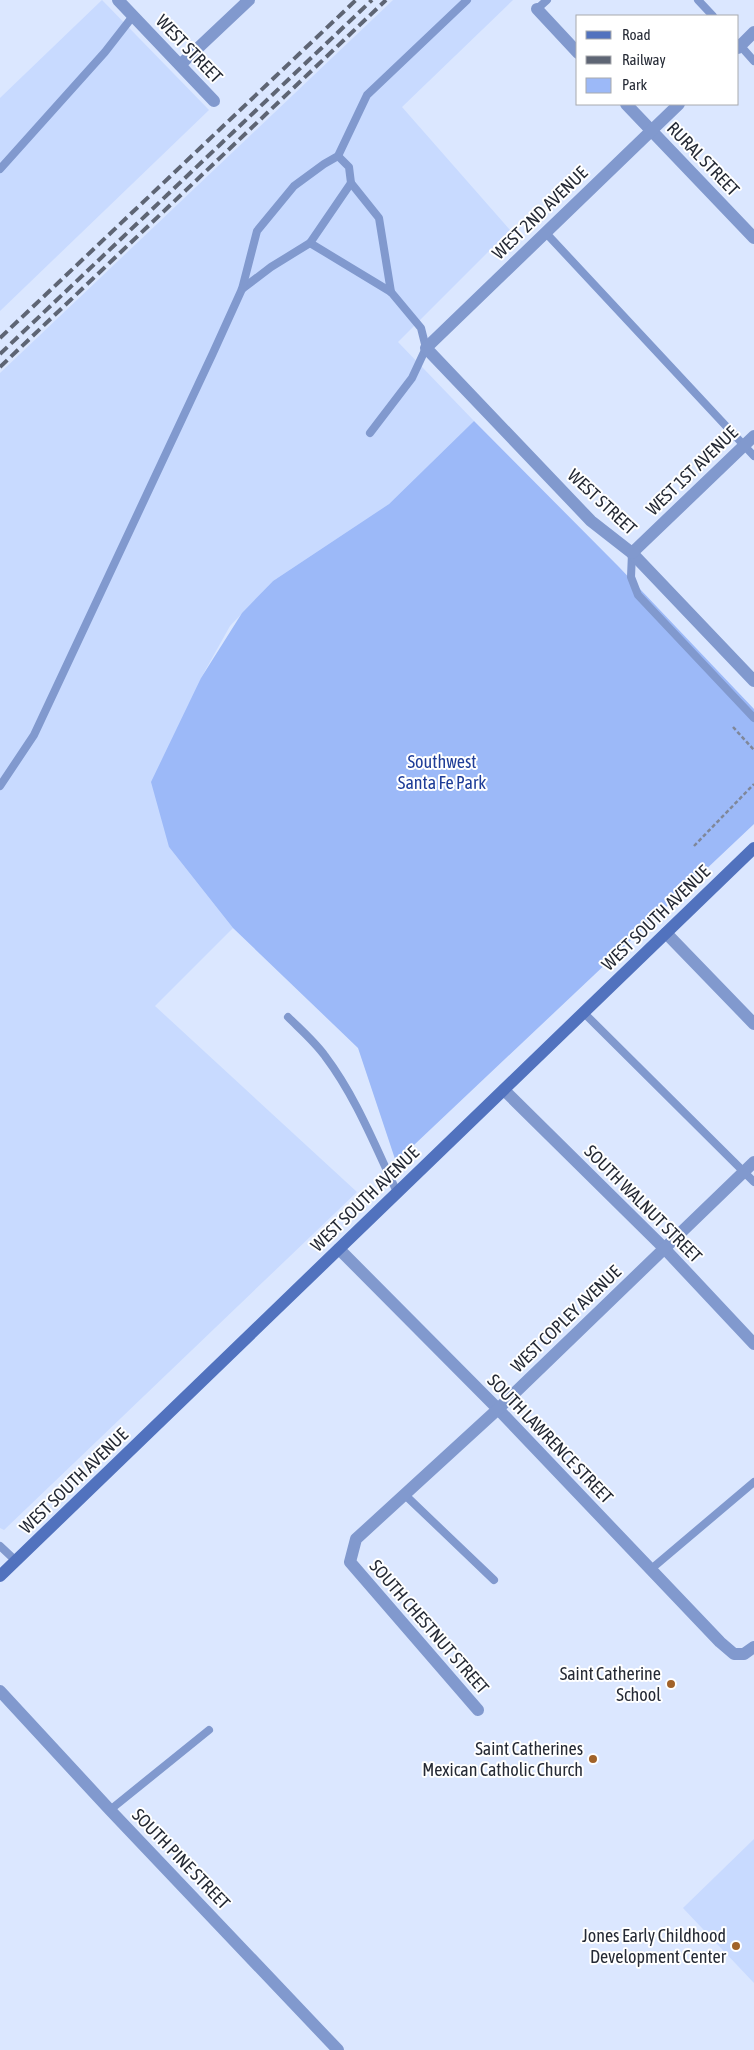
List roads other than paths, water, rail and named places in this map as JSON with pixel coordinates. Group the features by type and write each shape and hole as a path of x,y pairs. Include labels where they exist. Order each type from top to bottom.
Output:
{"main road":[{"name":"WEST SOUTH AVENUE","path":"0,1576 583,1012 752,853"}],"street":[{"name":"WEST STREET","path":"118,0 214,101"},
{"path":"180,65 249,0"},
{"path":"537,10 576,50"},
{"path":"739,45 754,32"},
{"name":"RURAL STREET","path":"627,105 754,238"},
{"name":"WEST 2ND AVENUE","path":"426,348 678,105"},
{"name":"WEST STREET","path":"426,348 591,520 632,553 754,681"},
{"name":"WEST 1ST AVENUE","path":"632,553 754,436"},
{"path":"666,933 754,1024"},
{"name":"SOUTH WALNUT STREET","path":"504,1090 664,1248 754,1344"},
{"name":"WEST COPLEY AVENUE","path":"356,1539 498,1409 754,1162"},
{"name":"SOUTH LAWRENCE STREET","path":"339,1249 498,1409 650,1570 734,1654 744,1654 754,1647"},
{"name":"SOUTH CHESTNUT STREET","path":"356,1539 350,1562 478,1710"},
{"name":"SOUTH PINE STREET","path":"0,1691 338,2050"}],"lane":[{"path":"0,786 34,735 242,290 257,231 294,186 338,156 367,96 467,0"},
{"path":"537,10 547,0"},
{"path":"698,0 712,15"},
{"path":"0,169 105,52 133,16"},
{"path":"739,47 754,61"},
{"path":"338,156 349,167 351,183 379,218 390,292"},
{"path":"242,290 272,267 310,243 351,183"},
{"path":"545,232 754,456"},
{"name":"WEST STREET","path":"310,243 390,292 421,328 426,348"},
{"path":"370,433 412,378 426,348"},
{"path":"632,553 631,576 638,595 754,718"},
{"path":"583,1012 754,1182"},
{"path":"288,1017 324,1055 362,1114 397,1192"},
{"path":"650,1570 754,1482"},
{"path":"404,1494 494,1580"},
{"path":"0,1546 16,1562"},
{"path":"110,1810 210,1730"}],"railway":[{"path":"0,338 356,0"},
{"path":"0,354 372,0"},
{"path":"0,367 386,0"}],"place":[{"name":"Saint Catherine School","path":"671,1684"},
{"name":"Saint Catherines Mexican Catholic Church","path":"593,1759"},
{"name":"Jones Early Childhood Development Center","path":"736,1946"}],"park label":[{"name":"Southwest Santa Fe Park","path":"442,772"}]}
